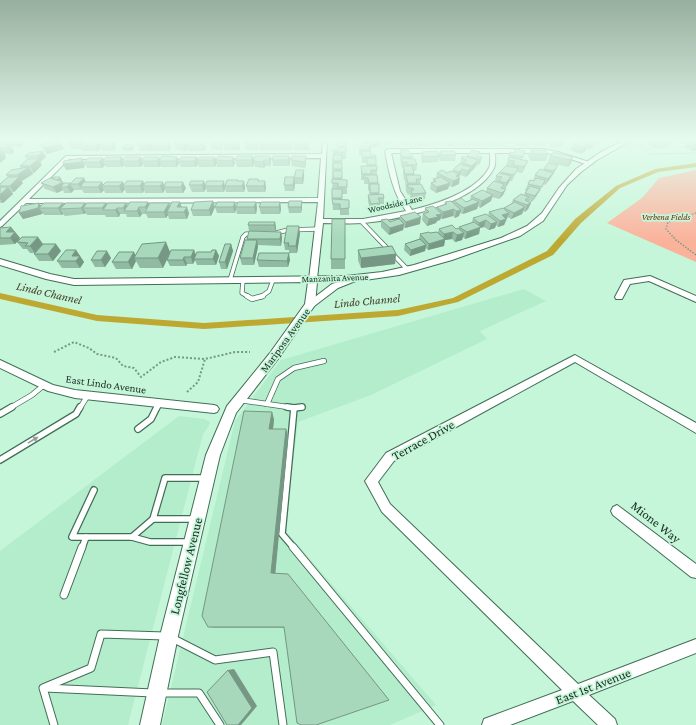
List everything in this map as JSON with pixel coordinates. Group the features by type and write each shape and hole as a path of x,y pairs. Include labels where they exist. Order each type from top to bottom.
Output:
{"street":[{"path":"0,225 51,174"},
{"name":"Mariposa Avenue","path":"235,405 274,356 310,305 320,221 323,174"},
{"path":"392,174 395,187 401,202 410,212"},
{"name":"Woodside Lane","path":"320,221 361,221 410,212 455,198 483,182 489,174"},
{"name":"Manzanita Avenue","path":"0,262 49,277 74,282 273,280 376,277 408,270 521,233 543,217 565,184 577,174"},
{"path":"24,201 321,200"},
{"path":"310,305 335,286 354,278"},
{"path":"619,297 627,282 650,278 696,299"},
{"name":"Terrace Drive","path":"608,725 386,508 372,480 390,457 575,358 696,428"},
{"name":"East Lindo Avenue","path":"0,364 44,385 63,391 88,396 159,404 214,408"},
{"name":"Longfellow Avenue","path":"150,725 169,636 213,455 235,405"},
{"name":"Mione Way","path":"617,511 696,572"},
{"name":"East 1st Avenue","path":"490,725 696,646"}],"lane":[{"path":"361,221 408,270"},
{"path":"274,234 288,230 319,229"},
{"path":"230,280 242,237 246,234 260,234"},
{"path":"243,280 242,294 252,299 267,295 271,289 273,280"},
{"path":"267,404 278,379 294,368 324,361"},
{"path":"0,414 32,395 44,385"},
{"path":"0,460 76,414 88,396"},
{"path":"138,430 151,419 159,404"},
{"path":"235,405 267,404 294,408 302,407"},
{"path":"294,408 282,534 440,725"},
{"path":"132,537 153,519 165,478 208,478"},
{"path":"94,490 72,537 132,537 150,542 192,542"},
{"path":"153,519 198,519"},
{"path":"64,595 86,537"},
{"path":"43,688 91,668 101,634 169,636 215,660 274,652 283,725"},
{"path":"43,688 157,693 199,693 220,725"},
{"path":"43,688 54,725"}],"path":[{"path":"696,213 668,222 666,230 676,240 696,255"},
{"path":"54,352 74,342 89,348 97,354 116,358 123,366 134,368 141,377 161,362 175,357 205,359 235,352 250,352"},
{"path":"187,392 194,387 200,379 205,359"}],"shaded area":[{"path":"524,289 546,301 480,331 487,339 371,395 298,422 285,530 436,705 390,725 162,725 235,421 281,360"},
{"path":"179,416 204,419 210,422 203,434 128,725 0,725 0,551"}],"green space":[{"name":"Verbena Fields","path":"678,174 696,174 696,262 607,223 642,198 659,178"}],"building":[{"path":"7,174 19,174 17,175 6,175"},
{"path":"295,174 303,174 302,178 294,178"},
{"path":"333,174 342,174 342,178 333,178"},
{"path":"439,174 459,174 456,176 460,178 453,181"},
{"path":"498,174 502,174 511,176 506,183 499,181 502,177 496,176"},
{"path":"536,174 552,174 548,179 535,175"},
{"path":"364,175 377,175 378,183 369,183 368,178 364,178"},
{"path":"406,175 420,175 421,179 416,179 417,183 408,183"},
{"path":"8,177 19,177 10,186 0,186 0,184"},
{"path":"60,177 57,180 52,178"},
{"path":"285,177 294,177 293,185 284,185"},
{"path":"441,177 450,183 437,187 431,183 436,181 433,179"},
{"path":"50,178 63,182 53,187 41,183"},
{"path":"76,178 84,178 78,184 70,184"},
{"path":"536,178 545,180 542,187 528,184 530,180 534,181"},
{"path":"249,179 265,181 264,186 246,186"},
{"path":"332,179 347,180 347,187 338,187 338,183 332,183"},
{"path":"227,180 244,181 242,186 225,186"},
{"path":"127,181 143,181 140,186 123,186"},
{"path":"191,181 204,181 202,185 189,185"},
{"path":"207,181 224,181 222,186 205,186"},
{"path":"494,181 504,184 501,188 506,189 502,193 487,188"},
{"path":"84,182 102,182 98,187 80,187"},
{"path":"106,182 123,182 119,186 102,186"},
{"path":"146,182 163,182 160,186 143,186"},
{"path":"166,182 183,182 181,187 164,187"},
{"path":"64,183 70,183 67,187 61,187"},
{"path":"370,184 379,184 379,193 370,193"},
{"path":"421,184 426,193 412,194 411,190 414,190 413,188 409,188 407,185"},
{"path":"530,186 540,189 535,196 525,193"},
{"path":"0,187 8,187 0,195"},
{"path":"332,189 342,189 342,198 332,198"},
{"path":"482,190 493,195 482,201 471,196"},
{"path":"383,194 384,198 378,198 380,203 371,204 368,195"},
{"path":"521,194 529,197 525,200 531,203 527,205 513,200"},
{"path":"461,198 466,202 473,199 479,202 464,208 454,201"},
{"path":"332,199 349,200 349,208 340,209 340,204 333,204"},
{"path":"213,201 209,210 191,210 194,202"},
{"path":"289,201 302,201 301,207 288,207"},
{"path":"451,201 461,210 456,211 454,209 443,212 437,207 447,204 445,202"},
{"path":"130,202 148,202 145,207 139,207 137,211 124,211"},
{"path":"172,202 180,202 177,207 187,207 184,212 167,212"},
{"path":"217,202 235,202 233,207 215,207"},
{"path":"238,202 256,202 254,207 236,207"},
{"path":"261,202 280,202 279,207 259,207"},
{"path":"515,202 525,207 514,213 504,208"},
{"path":"39,203 38,208 19,213 21,206"},
{"path":"44,203 63,203 58,208 39,208"},
{"path":"66,203 85,203 81,208 60,209"},
{"path":"87,203 106,203 102,208 83,208"},
{"path":"108,203 126,203 123,208 103,210"},
{"path":"150,203 169,203 164,212 145,212"},
{"path":"433,206 442,214 436,215 438,217 429,219 423,214 429,212 425,208"},
{"path":"503,208 509,213 502,215 506,219 500,221 489,212"},
{"path":"415,212 421,217 406,222 400,216"},
{"path":"486,214 497,222 491,224 486,220 479,223 473,218"},
{"path":"332,219 345,219 345,259 331,259"},
{"path":"387,219 390,222 399,219 404,224 390,228 381,220"},
{"path":"249,222 275,222 274,225 248,225"},
{"path":"474,222 481,227 467,232 459,227"},
{"path":"452,225 464,233 457,235 453,232 444,234 439,229"},
{"path":"287,226 299,226 296,246 288,246 289,243 284,243"},
{"path":"11,227 6,232 15,232 10,238 0,238 0,228"},
{"path":"249,231 281,232 280,239 247,239"},
{"path":"437,232 445,239 429,244 420,234"},
{"path":"22,237 38,237 30,246 25,246 28,243 17,242"},
{"path":"420,239 426,245 411,250 405,244"},
{"path":"245,240 257,240 253,258 240,258"},
{"path":"166,242 158,258 134,258 142,244"},
{"path":"43,244 56,244 48,254 34,254"},
{"path":"225,244 231,244 225,262 219,262"},
{"path":"392,246 396,254 361,258 358,250"},
{"path":"66,250 76,250 72,256 80,256 76,261 57,261"},
{"path":"171,250 194,250 191,257 184,257 183,260 167,260"},
{"path":"212,250 216,250 213,259 194,259 197,252 211,252"},
{"path":"97,251 107,251 101,260 91,260"},
{"path":"119,252 134,252 128,262 112,262"},
{"path":"259,253 289,253 287,261 257,260"},
{"path":"244,411 272,412 269,429 286,429 271,573 288,574 389,700 316,725 301,725 297,723 284,627 208,627 202,616"},
{"path":"228,670 252,708 238,725 227,725 207,692"}],"waterway":[{"name":"Lindo Channel","path":"0,296 97,318 204,326 398,313 455,300 550,253 578,221 618,187 648,174"}]}
